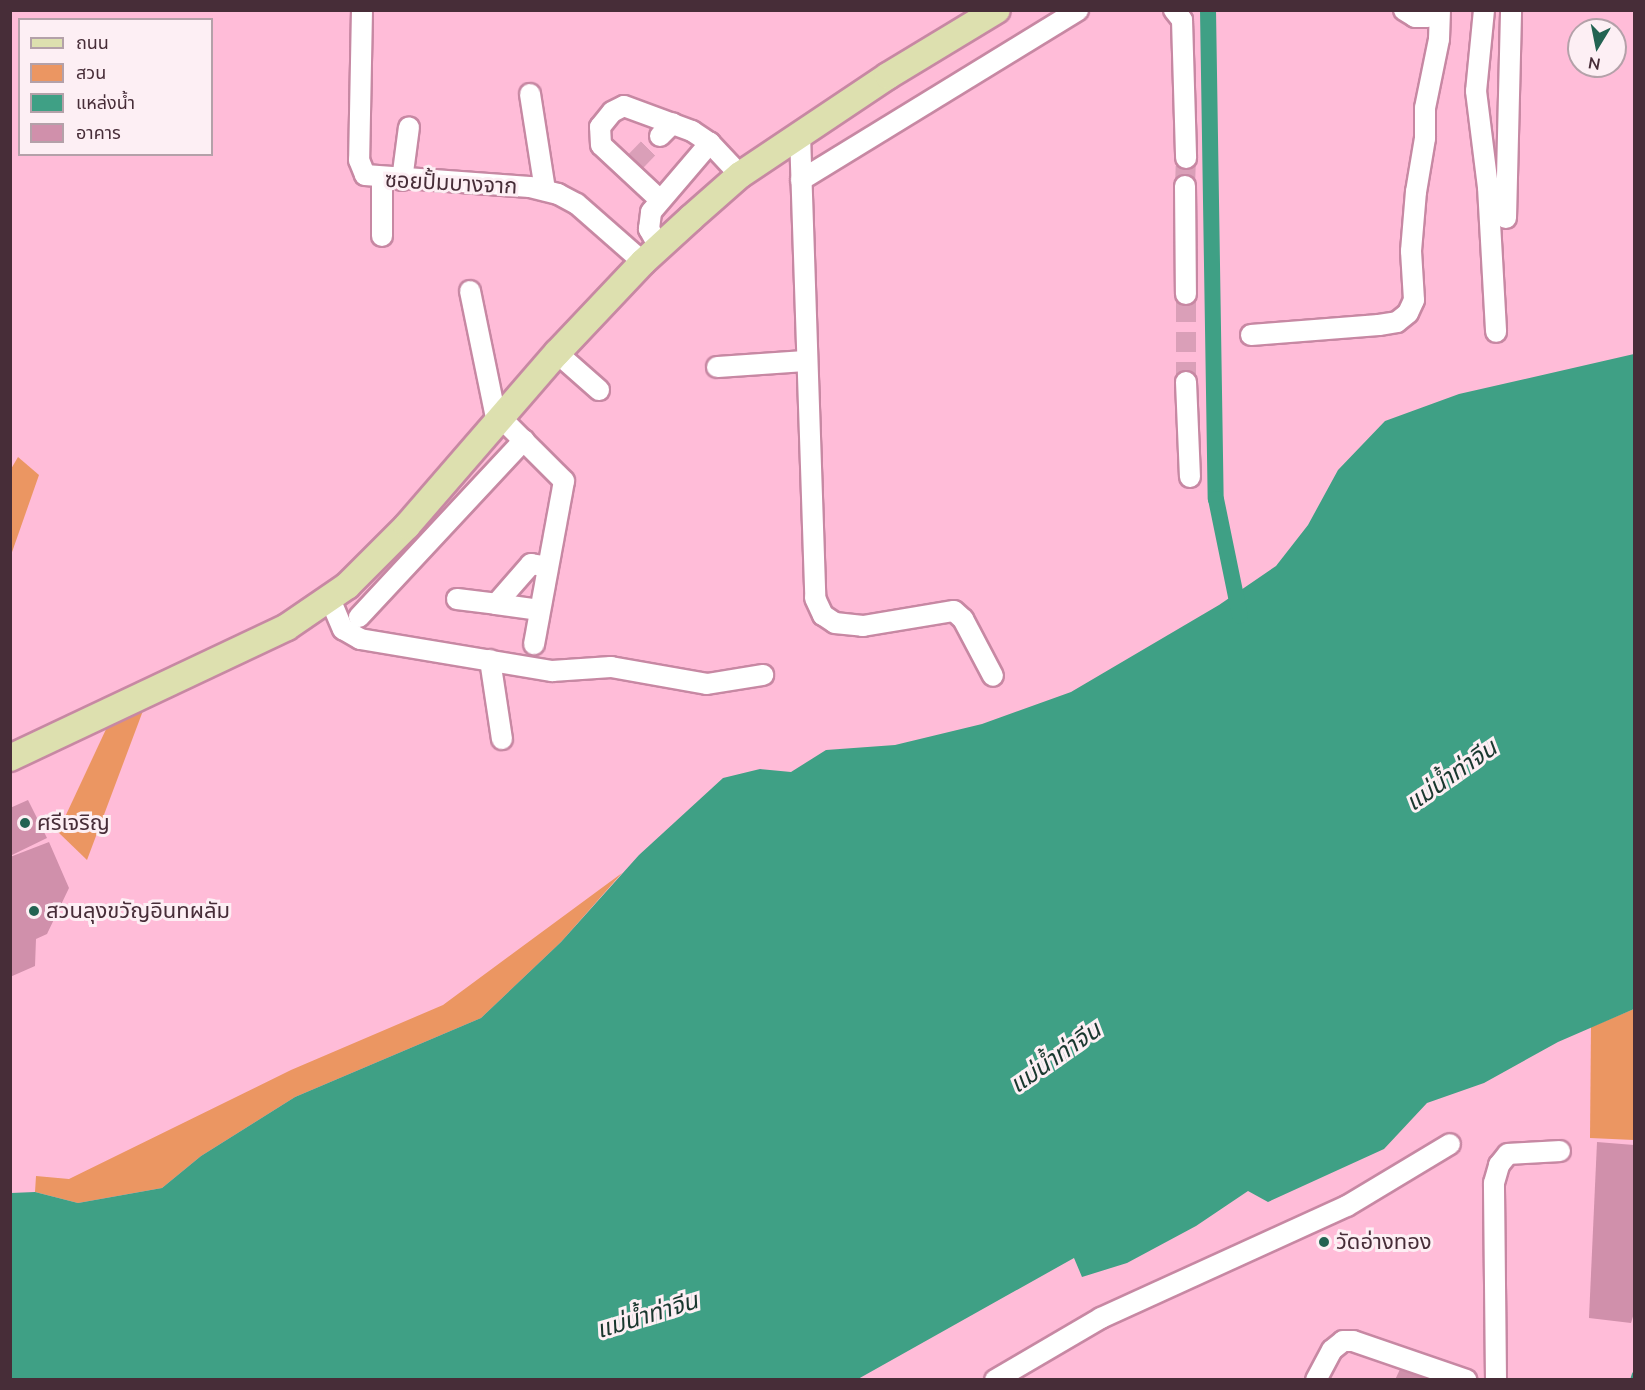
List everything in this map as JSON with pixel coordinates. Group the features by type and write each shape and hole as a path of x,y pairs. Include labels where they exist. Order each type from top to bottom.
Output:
{"main road":[{"path":"10,758 287,627 322,604 407,526 558,353 651,255 740,175 997,10"}],"street":[{"name":"ซอยปั้มบางจาก","path":"362,10 358,160 365,175 382,179 545,190 577,204 651,255"},
{"path":"801,180 1078,10"},
{"path":"1174,10 1182,20 1186,158"},
{"path":"1404,10 1415,17 1427,17 1438,10"},
{"path":"1251,335 1379,325 1397,322 1408,313 1414,300 1411,251 1416,192 1425,138 1425,108 1439,39 1438,10"},
{"path":"1484,10 1476,60 1479,113 1488,187 1496,332"},
{"path":"1506,219 1511,10"},
{"path":"530,94 545,190"},
{"path":"1479,113 1509,101"},
{"path":"659,199 630,166 600,145 600,126 612,112 624,106 666,129 710,143 740,175"},
{"path":"402,180 409,127"},
{"path":"800,135 815,598 823,615 835,623 863,626 954,611 963,619 993,676"},
{"path":"651,255 649,229 651,212 659,199 710,143"},
{"path":"382,179 382,236"},
{"path":"1185,186 1186,294"},
{"path":"470,291 499,420 524,440 564,481 534,644"},
{"path":"558,353 599,390"},
{"path":"717,367 806,361"},
{"path":"1186,382 1190,477"},
{"path":"359,617 524,440"},
{"path":"496,604 531,564 548,567"},
{"path":"457,599 540,610"},
{"path":"322,604 343,629 360,639 552,671 611,667 707,684 763,675"},
{"path":"490,660 502,739"},
{"path":"995,1380 1101,1318 1347,1206 1450,1144"},
{"path":"1496,1380 1494,1183 1499,1165 1508,1154 1560,1151"},
{"path":"1316,1380 1332,1350 1343,1341 1353,1341 1466,1380"}],"green space":[{"path":"18,457 39,475 11,555 11,469"},
{"path":"144,708 87,860 58,832 108,725"},
{"path":"622,873 561,942 481,1018 295,1097 201,1156 162,1188 78,1203 35,1192 36,1176 69,1179 291,1070 443,1005"},
{"path":"1634,1009 1634,1140 1590,1138 1591,1027"}],"water":[{"name":"แม่น้ำท่าจีน","path":"1634,354 1634,1009 1558,1042 1484,1083 1427,1103 1384,1149 1268,1202 1248,1191 1196,1226 1127,1263 1082,1277 1074,1258 858,1379 11,1379 11,1193 35,1192 78,1203 162,1188 201,1156 295,1097 481,1018 561,942 639,855 723,778 760,769 791,772 826,750 895,745 982,724 1071,692 1219,605 1276,566 1308,525 1338,470 1385,421 1459,394"}],"building":[{"name":"ศรีเจริญ","path":"28,800 47,838 10,856 10,808"},
{"name":"สวนลุงขวัญอินทผลัม","path":"49,842 69,888 47,934 36,939 35,966 10,977 10,857"},
{"path":"1597,1142 1634,1145 1634,1313 1631,1323 1589,1318"},
{"path":"1401,1367 1432,1379 1432,1380 1395,1380"}],"waterway":[{"path":"1208,10 1216,499 1240,616"},
{"path":"1632,1380 1634,1374"}],"tunnel":[{"path":"634,163 660,136"},
{"path":"1185,186 1186,158"},
{"path":"1186,294 1186,382"}],"place":[{"name":"ศรีเจริญ","path":"25,823"},
{"name":"สวนลุงขวัญอินทผลัม","path":"34,911"},
{"name":"วัดอ่างทอง","path":"1324,1242"}]}
